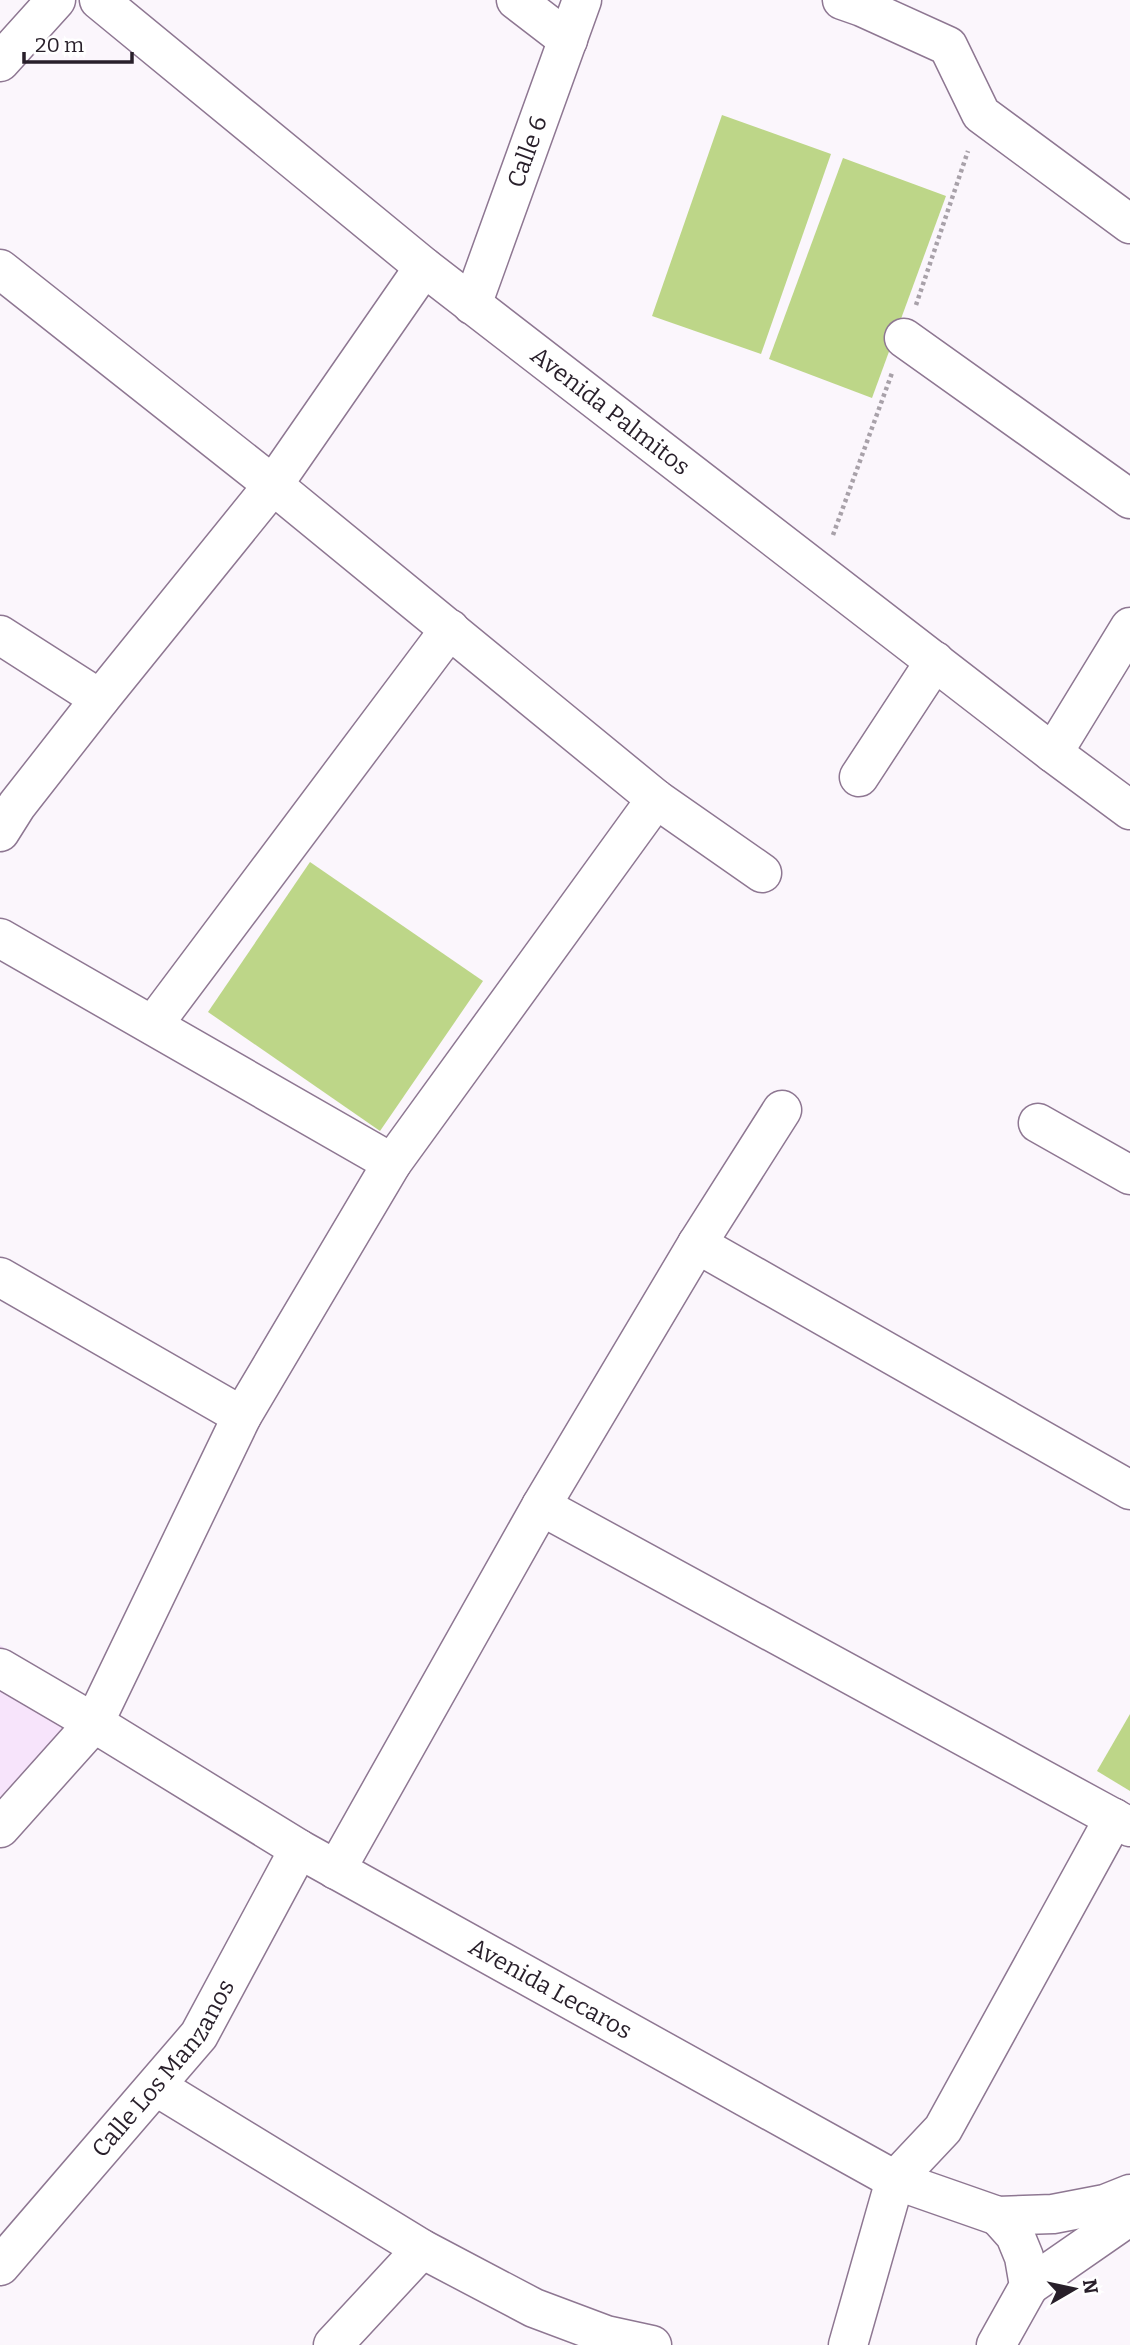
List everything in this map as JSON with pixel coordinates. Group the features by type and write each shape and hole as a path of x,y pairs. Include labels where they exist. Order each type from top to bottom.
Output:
{"street":[{"path":"0,62 56,0"},
{"name":"Avenida Palmitos","path":"99,0 472,305 1130,810"},
{"path":"516,0 568,40"},
{"name":"Calle 6","path":"472,305 582,0"},
{"path":"857,2 948,46 981,114 1130,224"},
{"path":"0,832 17,805 100,699 273,485 424,267"},
{"path":"0,269 273,485 656,799 762,873"},
{"path":"904,338 1130,499"},
{"path":"1053,753 1130,628"},
{"path":"153,1026 450,629"},
{"path":"0,635 100,699"},
{"path":"859,778 935,661"},
{"path":"0,1828 94,1723 242,1416 392,1163 656,799"},
{"path":"0,937 392,1163"},
{"path":"336,1870 541,1506 697,1244 782,1110"},
{"path":"1038,1123 1130,1175"},
{"path":"697,1244 1130,1490"},
{"path":"0,1277 242,1416"},
{"path":"541,1506 1122,1822 943,2129 895,2180 848,2345"},
{"name":"Avenida Lecaros","path":"0,1668 299,1849 895,2180 998,2216 1054,2214 1105,2204 1130,2194"},
{"name":"Calle Los Manzanos","path":"0,2266 157,2087 199,2035 299,1849"},
{"path":"157,2087 422,2249 534,2308 606,2335 652,2345"},
{"path":"998,2216 1015,2235 1024,2257 1029,2286"},
{"path":"996,2345 1029,2286 1130,2216"},
{"path":"333,2345 422,2249"}],"shaded area":[{"path":"0,1645 58,1681 63,1728 0,1797"}],"green space":[{"path":"722,115 831,154 761,354 652,316"},
{"path":"843,158 946,196 872,398 769,359"},
{"path":"310,862 483,981 380,1131 208,1012"},
{"path":"1130,1714 1130,1791 1097,1771"}]}
